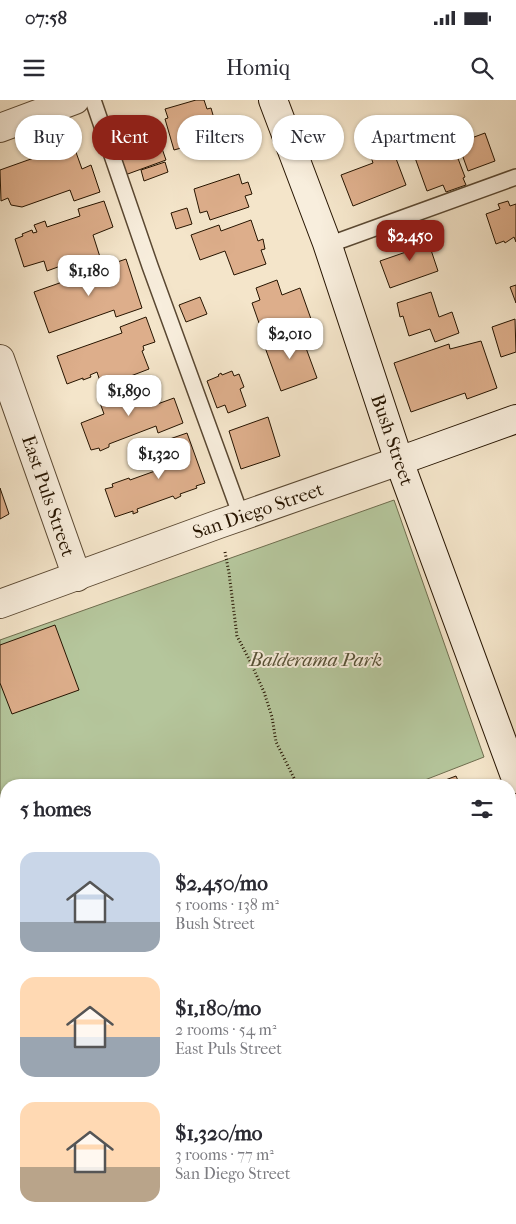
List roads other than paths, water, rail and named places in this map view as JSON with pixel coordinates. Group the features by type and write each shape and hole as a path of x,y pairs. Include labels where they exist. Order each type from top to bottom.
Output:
{"main road":[{"path":"0,128 75,100"},
{"name":"Bush Street","path":"273,100 328,245 399,461 516,779"},
{"name":"East Puls Street","path":"0,360 77,576"},
{"name":"San Diego Street","path":"0,604 516,419"}],"lane":[{"path":"93,100 150,266 230,520"},
{"path":"328,245 516,177"}],"park label":[{"name":"Balderama Park","path":"316,660"}]}
